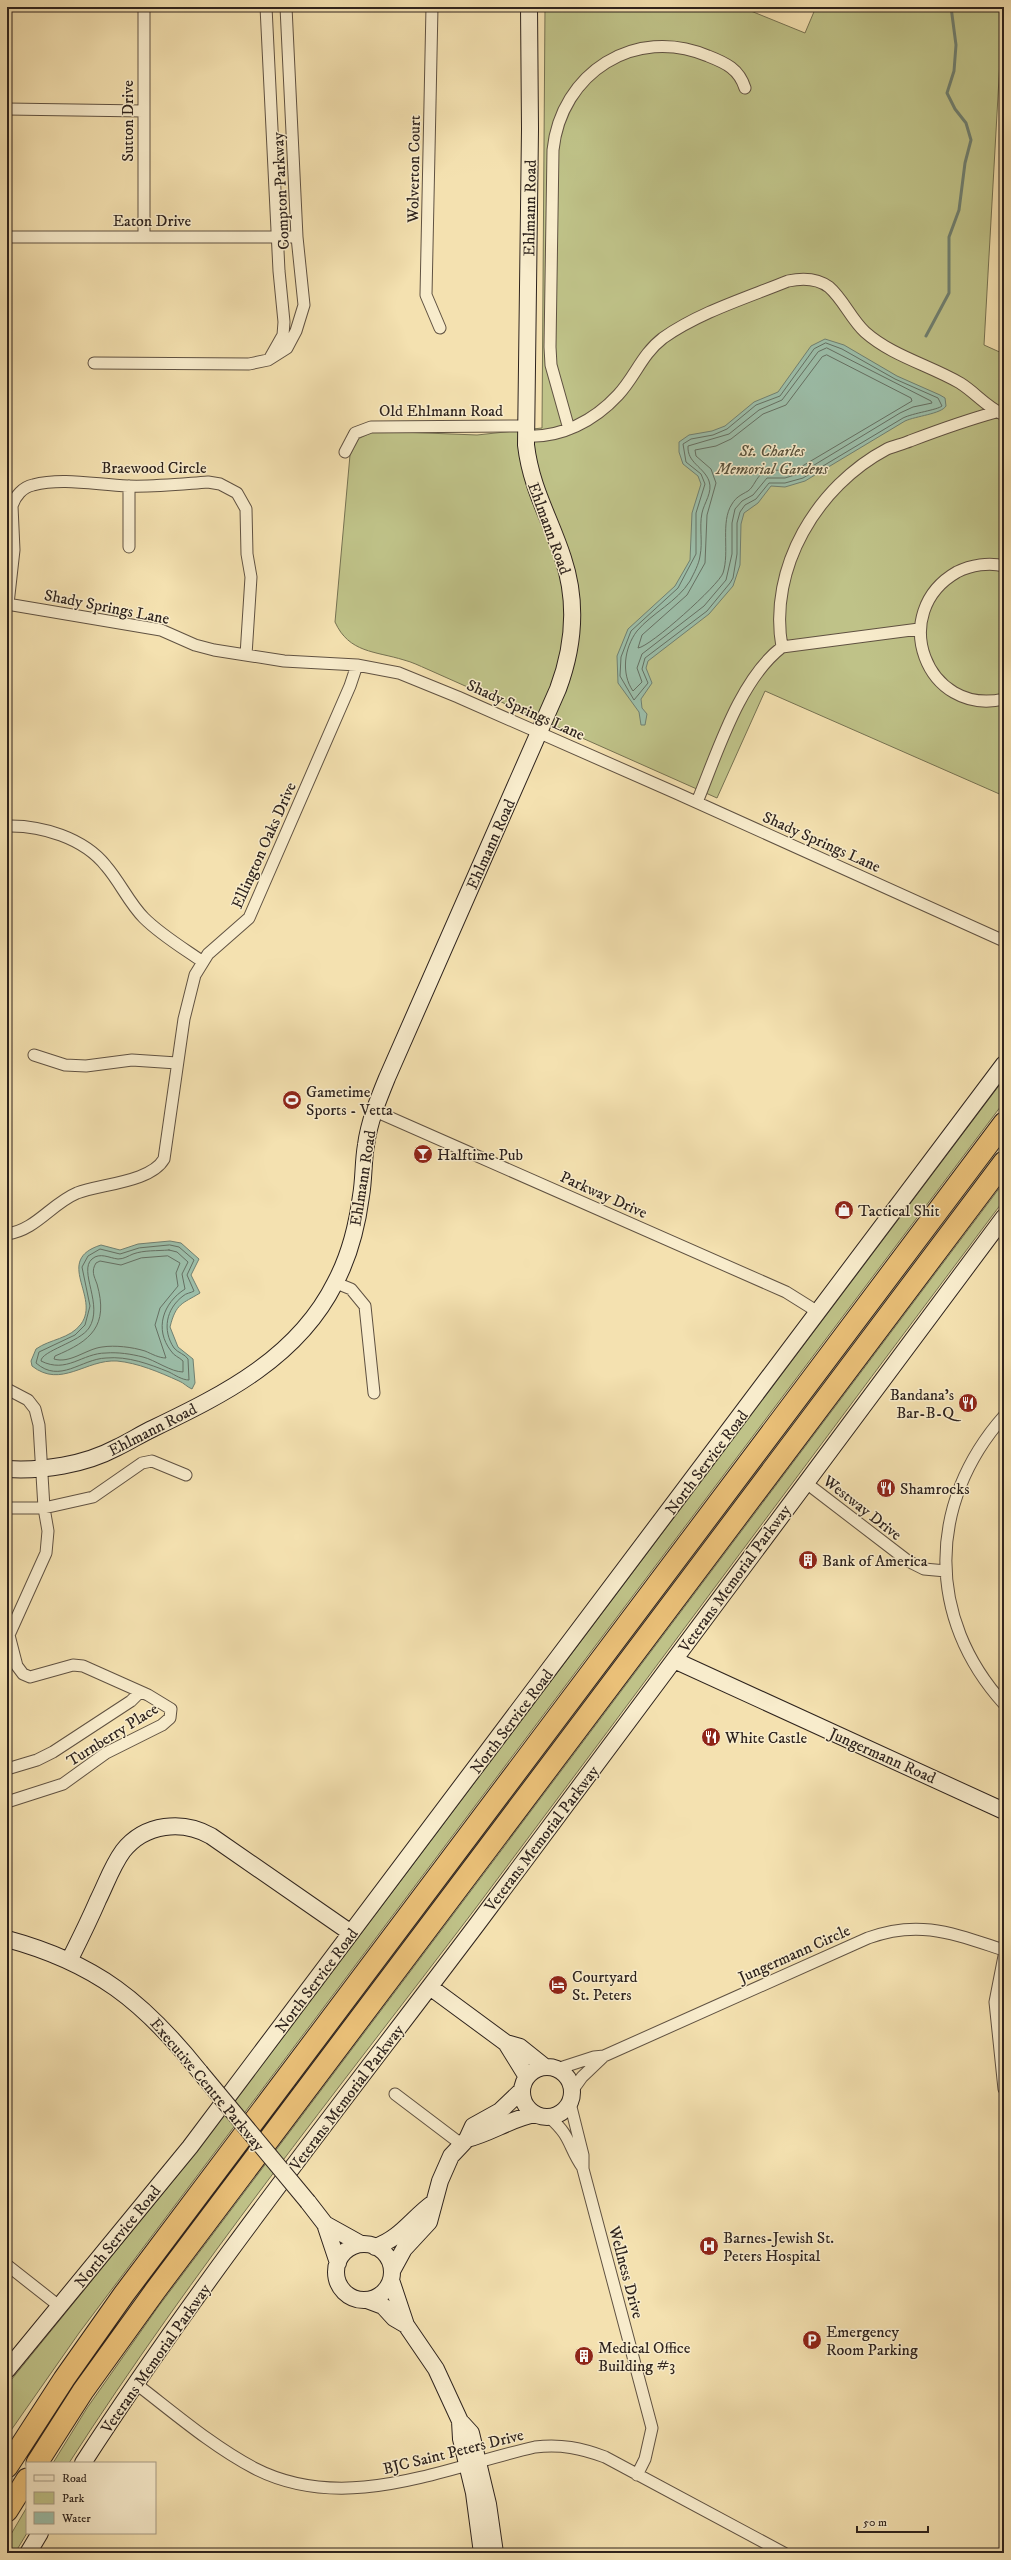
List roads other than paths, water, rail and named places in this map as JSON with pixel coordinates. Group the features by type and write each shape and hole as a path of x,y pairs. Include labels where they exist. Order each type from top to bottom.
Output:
{"highway":[{"path":"7,2468 64,2379 124,2294 1004,1123"},
{"path":"38,2462 83,2391 155,2291 1004,1162"},
{"path":"7,2511 26,2481"}],"street":[{"name":"Sutton Drive","path":"144,7 144,235"},
{"name":"Compton Parkway","path":"266,7 283,335 268,360"},
{"name":"Compton Parkway","path":"94,363 249,364 268,360 287,348 296,331 304,305 297,237 286,7"},
{"name":"Wolverton Court","path":"432,7 426,295 440,328"},
{"name":"Ehlmann Road","path":"7,1469 43,1468 71,1464 116,1449 244,1381 270,1362 300,1335 316,1314 336,1283 354,1232 361,1196 365,1145 386,1078 565,670 573,632 572,595 565,563 533,485 528,463 526,431 529,7"},
{"path":"569,429 551,365 550,347 553,150 558,123 567,101 591,73 608,62 626,52 661,46 681,48 717,59 736,69 745,88"},
{"path":"7,109 143,111"},
{"name":"Eaton Drive","path":"7,237 144,235 297,237"},
{"name":"Old Ehlmann Road","path":"345,452 355,434 370,427 526,431 545,437 569,429 589,420 618,395 645,354 687,323 788,281 800,279 810,279 829,287 850,317 866,333 882,344 961,384 1000,414"},
{"path":"782,648 778,626 783,577 806,524 831,495 857,469 888,449 951,425 1000,414"},
{"name":"Braewood Circle","path":"8,604 14,550 12,506 14,500 24,489 31,485 46,483 78,482 129,486 208,482 229,488 243,500 246,509 247,554 251,577 246,655"},
{"path":"129,486 129,547"},
{"path":"1004,566 983,564 963,569 946,578 932,592 923,610 920,629 921,649 926,661 940,682 956,694 974,700 994,701 1004,699"},
{"name":"Shady Springs Lane","path":"8,604 155,629 195,645 246,655 284,661 358,665 399,673 420,680 697,802 1004,941"},
{"path":"697,802 744,693 768,658 782,648 920,629"},
{"name":"Ellington Oaks Drive","path":"7,1234 29,1228 58,1203 78,1193 144,1174 160,1166 164,1159 189,991 203,962 249,918 348,693 358,665"},
{"path":"7,826 35,828 57,834 91,852 106,865 144,918 203,962"},
{"path":"34,1055 65,1064 86,1066 132,1060 177,1064"},
{"name":"North Service Road","path":"7,2370 190,2147 1004,1064"},
{"name":"Parkway Drive","path":"375,1111 786,1292 818,1312"},
{"name":"Veterans Memorial Parkway","path":"84,2462 135,2383 226,2258 674,1660 805,1482 1002,1224"},
{"path":"336,1283 351,1289 365,1306 374,1393"},
{"name":"Turnberry Place","path":"7,1389 28,1400 35,1409 43,1468 44,1508 48,1531 46,1553 9,1635 17,1666 23,1674 30,1677 74,1664 83,1666 140,1692 171,1709 170,1718 162,1725 106,1753 63,1784 7,1802"},
{"path":"1004,1416 978,1448 960,1484 948,1530 946,1572 953,1616 964,1646 983,1679 1004,1704"},
{"path":"7,1508 44,1508 93,1497 142,1463 152,1461 186,1475"},
{"name":"Westway Drive","path":"805,1482 908,1561 924,1570 946,1572"},
{"name":"Jungermann Road","path":"674,1660 1004,1811"},
{"name":"Turnberry Place","path":"7,1768 37,1760 53,1752 131,1701 140,1692"},
{"path":"69,1961 124,1851 141,1835 152,1830 174,1826 196,1828 211,1836 351,1933"},
{"name":"Jungermann Circle","path":"551,2068 594,2057 604,2056 868,1938 891,1930 930,1928 1004,1950"},
{"name":"Executive Centre Parkway","path":"7,1939 69,1961 122,1992 152,2017 200,2072 325,2224 338,2263"},
{"path":"1004,1956 995,2002 1004,2089"},
{"path":"430,1987 506,2043 520,2047 569,2079 571,2097 563,2112 514,2119 482,2135 464,2141"},
{"path":"506,2043 525,2084 525,2105 542,2116"},
{"name":"Jungermann Circle","path":"571,2097 582,2077 604,2056"},
{"path":"367,2300 382,2294 404,2249 429,2222 433,2203 445,2167 473,2126 500,2111 525,2084 534,2071 551,2068"},
{"path":"396,2094 464,2141"},
{"name":"Wellness Drive","path":"571,2097 582,2155 583,2169 652,2428 646,2459 637,2475"},
{"name":"Wellness Drive","path":"542,2116 568,2136 575,2158 583,2169"},
{"path":"406,2325 394,2318 383,2306 367,2300 351,2297 341,2289 336,2277 338,2263 349,2249 368,2245 399,2235 422,2211 433,2203"},
{"name":"Executive Centre Parkway","path":"325,2224 368,2245"},
{"path":"368,2245 388,2258 395,2298 403,2311 406,2325 436,2369 460,2421 473,2463 495,2553"},
{"path":"7,2265 59,2306"},
{"name":"BJC Saint Peters Drive","path":"135,2383 228,2451 254,2468 280,2479 329,2489 355,2489 389,2484 535,2447 564,2446 605,2457 784,2553"},
{"path":"473,2463 474,2493 482,2553"},
{"path":"28,2553 39,2534"}],"water":[{"path":"825,339 844,345 897,376 940,395 945,398 946,406 934,413 905,421 805,481 785,487 771,486 758,503 744,513 741,524 740,565 733,586 709,614 648,661 646,668 652,683 641,699 642,708 647,714 645,725 641,725 639,712 618,683 617,656 628,629 675,586 690,560 692,513 701,484 698,476 683,464 679,452 679,442 689,435 712,431 725,426 754,402 778,392 811,346"},
{"path":"170,1241 181,1243 199,1259 191,1275 200,1293 180,1305 172,1319 170,1327 178,1347 193,1359 195,1383 192,1389 181,1382 156,1371 125,1362 106,1362 63,1374 53,1375 32,1366 31,1361 36,1349 66,1336 81,1324 86,1313 86,1302 80,1280 79,1269 80,1260 87,1252 101,1245 120,1250 138,1244"}],"waterway":[{"path":"926,336 949,293 949,237 959,210 965,163 971,140 966,123 955,109 947,93 954,71 956,45 951,7"}],"place":[{"name":"Gametime Sports - Vetta","path":"292,1100"},
{"name":"Halftime Pub","path":"423,1154"},
{"name":"Tactical Shit","path":"844,1210"},
{"name":"Bandana's Bar-B-Q","path":"968,1403"},
{"name":"Shamrocks","path":"886,1488"},
{"name":"Bank of America","path":"808,1560"},
{"name":"White Castle","path":"711,1737"},
{"name":"Courtyard St. Peters","path":"558,1985"},
{"name":"Barnes-Jewish St. Peters Hospital","path":"709,2246"},
{"name":"Emergency Room Parking","path":"812,2340"},
{"name":"Medical Office Building #3","path":"584,2356"}],"park label":[{"name":"St. Charles Memorial Gardens","path":"772,459"}]}
